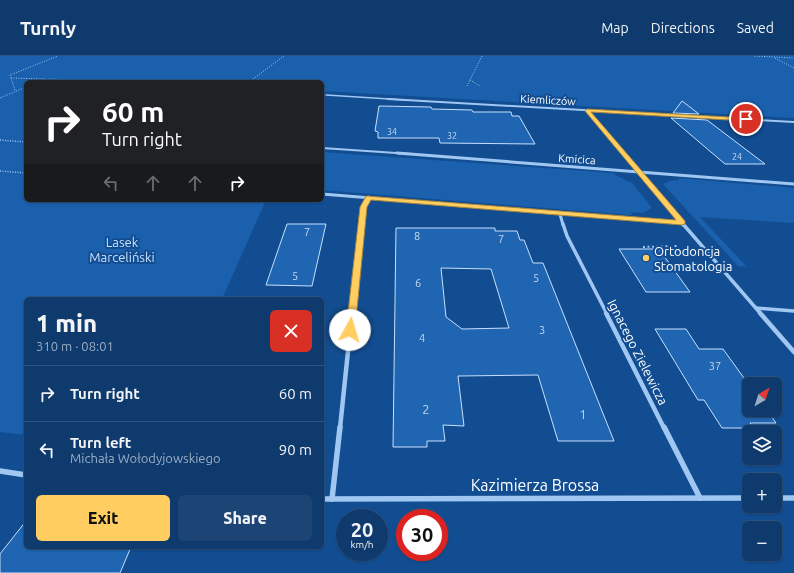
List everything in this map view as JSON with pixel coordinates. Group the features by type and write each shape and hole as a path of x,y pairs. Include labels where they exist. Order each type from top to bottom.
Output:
{"street":[{"name":"Kiemliczów","path":"326,95 794,122"},
{"path":"587,110 637,171 794,352"},
{"name":"Kmicica","path":"324,148 794,184"},
{"path":"324,194 682,223"},
{"path":"332,499 364,207 369,198"},
{"name":"Ignacego Zielewicza","path":"560,214 567,236 700,498"},
{"path":"756,308 794,311"},
{"path":"0,471 24,475"},
{"name":"Kazimierza Brossa","path":"324,499 742,498"},
{"path":"782,498 794,498"}],"path":[{"path":"15,90 10,75 58,56"},
{"path":"252,80 284,56"},
{"path":"470,80 482,56"},
{"path":"754,56 794,58"},
{"path":"769,56 794,68"},
{"path":"11,78 72,80"},
{"path":"0,98 15,90 24,88"},
{"path":"0,140 24,142"},
{"path":"0,171 24,173"},
{"path":"643,247 685,246"}],"green space":[{"name":"Lasek Marceliński","path":"0,56 794,56 794,118 324,91 324,80 24,80 24,202 265,202 223,297 24,297 24,435 0,432"},
{"path":"324,152 614,173 615,175 632,183 652,208 643,213 631,212 632,215 324,190"},
{"path":"678,178 794,188 794,223 700,217 747,267 738,266 663,184 670,181 679,180"}],"building":[{"path":"682,101 699,114 673,113"},
{"path":"379,106 431,107 432,109 472,110 473,112 511,112 512,116 519,116 535,144 440,143 439,138 378,138 378,132 375,131"},
{"path":"671,118 707,120 765,164 725,164"},
{"path":"287,224 326,224 312,286 266,285"},
{"path":"396,228 495,228 495,231 517,231 520,240 524,240 533,263 543,263 614,441 558,441 538,375 458,376 464,426 443,425 445,441 427,441 427,447 393,447","holes":["441,268 491,269 509,328 462,329 446,317"]},
{"path":"619,249 659,249 690,292 646,292"},
{"path":"655,329 686,329 699,349 723,349 743,377 742,377 742,417 772,417 776,423 750,423 752,425 742,425 742,428 722,428 704,400 698,400"},
{"path":"24,524 24,549 130,549 120,573 0,573 0,554"}],"place":[{"name":"Ortodoncja Stomatologia","path":"646,258"}],"route":[{"path":"350,330 364,207 369,198 682,223 587,110 746,119"}]}
